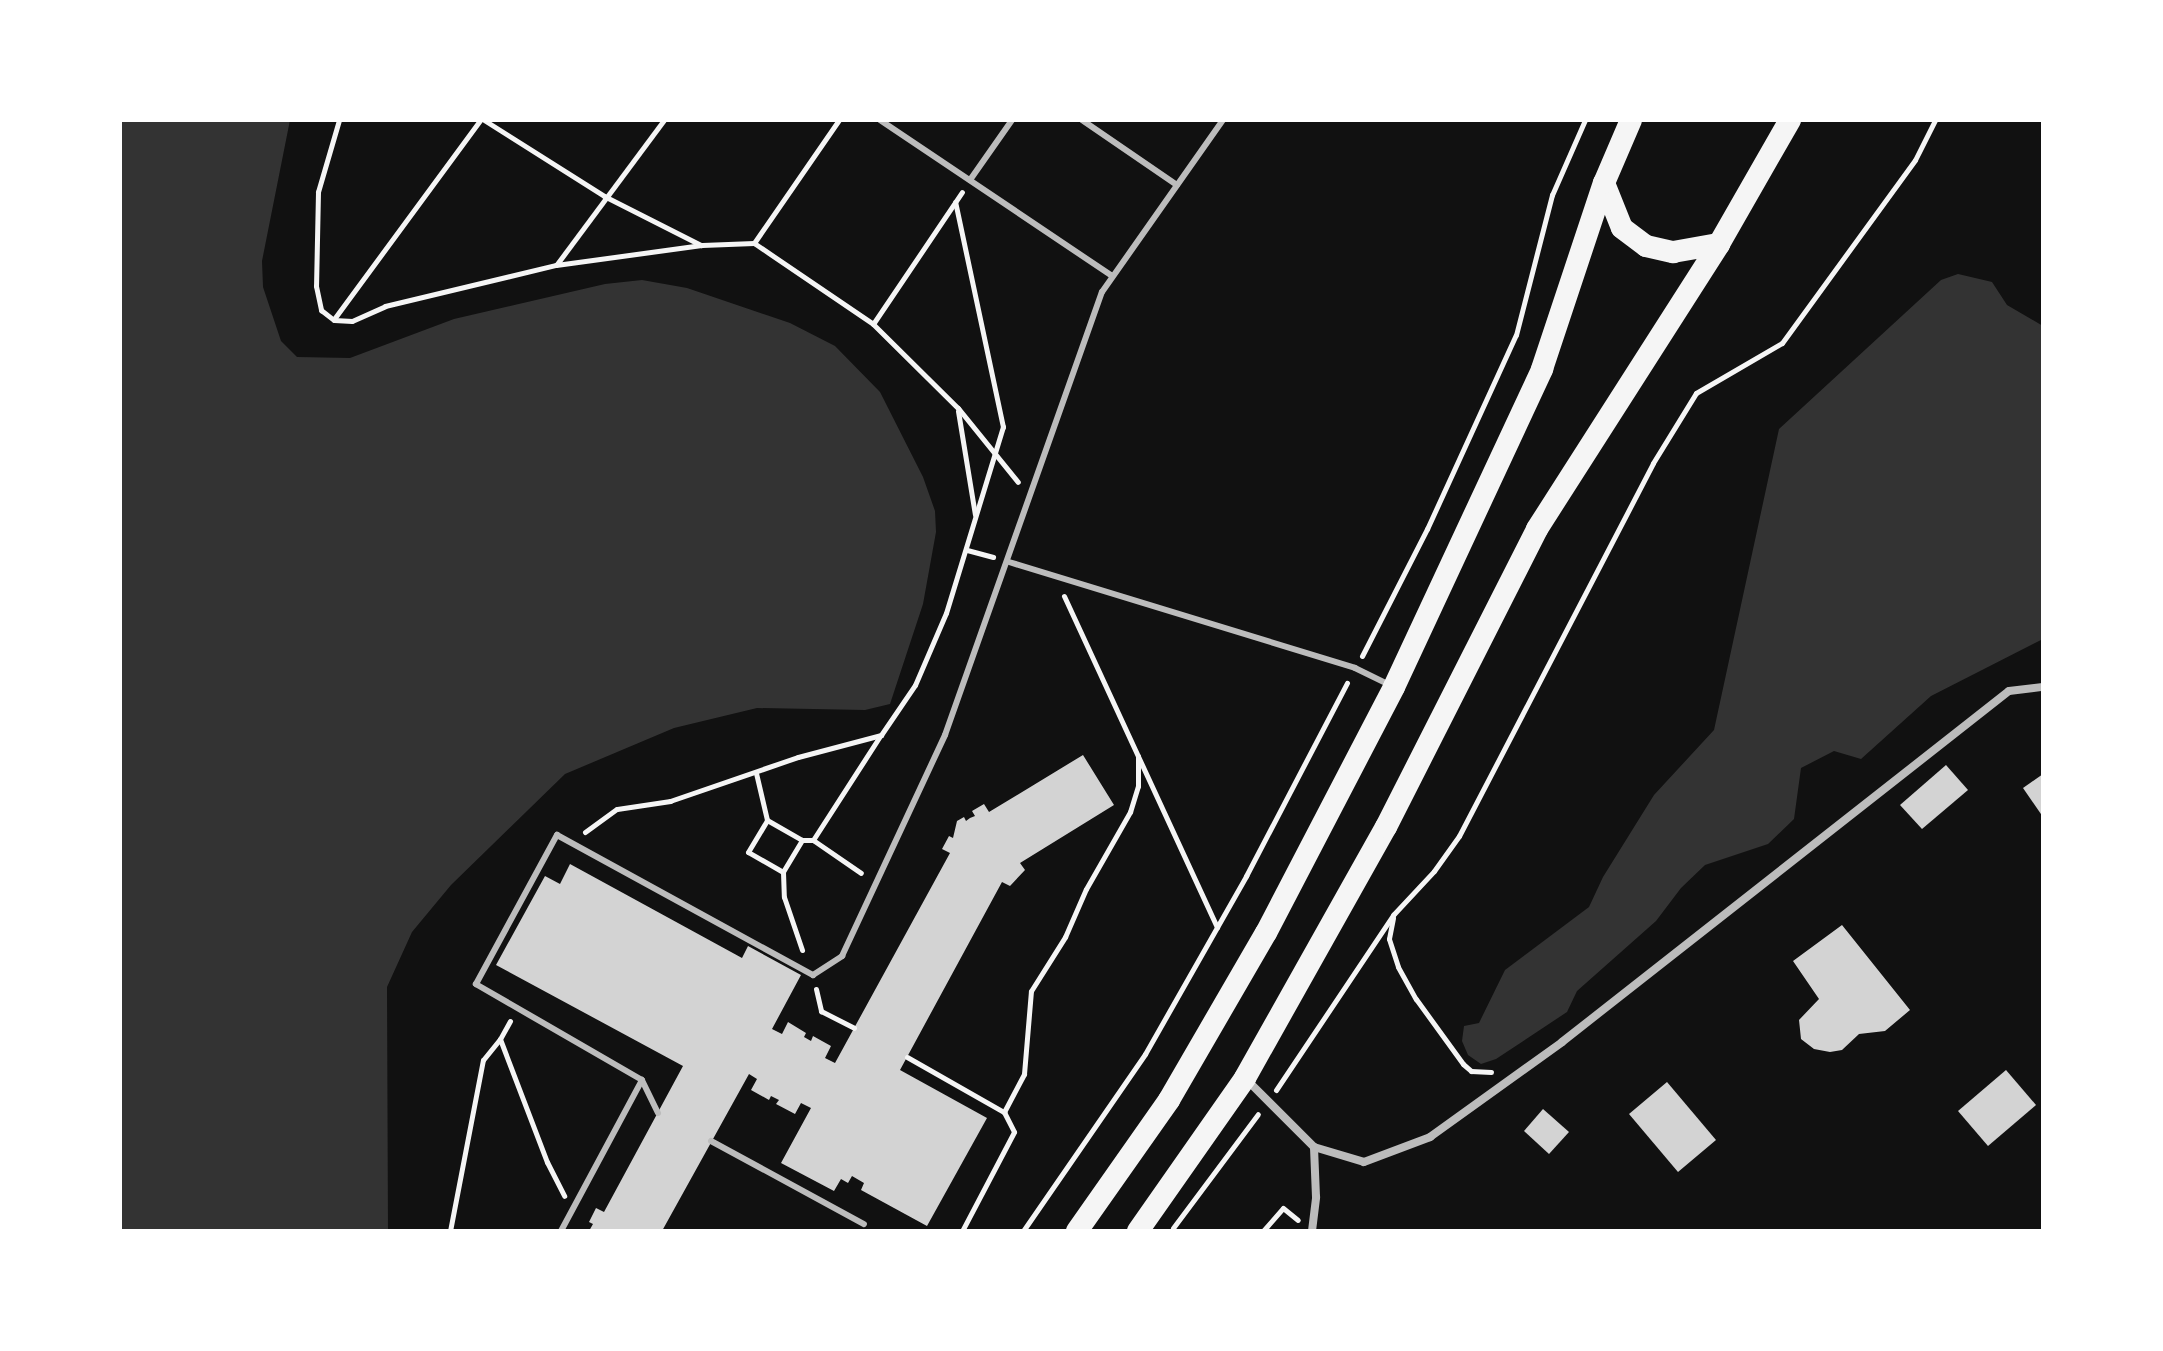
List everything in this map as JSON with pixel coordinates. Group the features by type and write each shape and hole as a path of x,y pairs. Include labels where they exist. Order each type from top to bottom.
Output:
{"highway":[{"path":"1077,1231 1169,1100 1266,933 1394,687 1542,369 1604,183 1631,120"},
{"path":"1138,1231 1245,1078 1386,827 1537,529 1719,244 1790,120"},
{"path":"1604,183 1622,228 1646,246 1673,252 1719,244"}],"street":[{"path":"1245,1078 1314,1147 1364,1162 1430,1137 1562,1042 2009,691 2043,687"},
{"path":"1312,1231 1316,1197 1314,1147"}],"lane":[{"path":"880,120 1111,275"},
{"path":"970,180 1012,120"},
{"path":"1082,120 1177,185"},
{"path":"658,1113 642,1080 476,984 557,835 813,975 842,956 945,735 1111,275 1223,120"},
{"path":"1009,562 1355,668 1394,687"},
{"path":"561,1231 642,1080"},
{"path":"711,1141 864,1224"}],"path":[{"path":"339,120 318,205 316,286 321,310 334,320 352,321 385,306 556,265 702,245 754,243 873,324 958,408 1031,499"},
{"path":"334,320 482,120 604,196 702,245"},
{"path":"556,265 604,196 664,120"},
{"path":"754,243 839,120"},
{"path":"1023,1231 1145,1054 1217,927 1427,529 1516,335 1552,195 1585,120"},
{"path":"1171,1231 1268,1101 1393,915 1434,871 1459,836 1653,463 1696,393 1782,343 1915,160 1935,120"},
{"path":"873,324 970,180"},
{"path":"813,840 915,685 946,613 1003,427 955,202"},
{"path":"958,408 975,520"},
{"path":"967,550 1009,562"},
{"path":"1056,577 1217,927"},
{"path":"573,843 617,809 670,801 881,735"},
{"path":"1004,1112 1024,1074 1031,991 1065,937 1081,898 1130,812 1138,786 1138,756"},
{"path":"756,773 767,820 748,852 783,872"},
{"path":"767,820 802,840 813,840 861,873"},
{"path":"802,840 783,872 784,897 797,939 813,975 821,1011 854,1028"},
{"path":"1393,915 1389,939 1398,967 1463,1064 1471,1071 1489,1073 1503,1066"},
{"path":"450,1231 483,1060 500,1039 516,1009"},
{"path":"500,1039 547,1162 571,1209"},
{"path":"907,1057 1004,1112 1014,1132 962,1231"},
{"path":"1263,1231 1283,1208 1312,1231"}],"shaded area":[{"path":"120,120 290,120 262,261 263,287 281,341 297,357 350,358 454,319 605,284 642,280 687,288 790,323 835,346 880,392 923,477 935,511 936,532 923,604 890,704 865,710 757,708 674,728 565,774 451,885 412,932 387,987 388,1231 120,1231"},
{"path":"1958,274 1992,282 2007,305 2043,326 2043,639 1931,696 1861,759 1834,751 1801,768 1794,819 1768,844 1705,865 1681,888 1656,921 1577,991 1567,1012 1496,1059 1481,1064 1468,1055 1462,1041 1464,1026 1479,1023 1505,970 1589,907 1603,877 1654,795 1714,730 1779,429 1941,280"}],"building":[{"path":"1083,755 1114,805 1020,863 1025,870 1010,886 1002,882 900,1070 987,1118 927,1226 861,1190 864,1183 852,1176 848,1183 841,1179 834,1191 781,1163 811,1108 801,1103 795,1114 776,1104 779,1100 771,1096 769,1100 751,1090 757,1079 749,1074 662,1231 589,1231 593,1224 589,1222 596,1208 604,1212 683,1066 496,965 545,876 560,884 570,864 742,958 748,946 801,975 772,1029 782,1034 788,1022 806,1033 804,1037 811,1041 813,1036 831,1046 825,1058 835,1063 950,853 942,849 949,836 953,838 957,821 964,817 966,821 975,816 972,811 984,804 989,812"},
{"path":"1946,765 1968,790 1922,829 1900,805"},
{"path":"2043,774 2043,817 2023,788"},
{"path":"1842,925 1910,1010 1885,1031 1859,1034 1842,1050 1830,1052 1814,1049 1801,1039 1799,1020 1819,999 1793,961"},
{"path":"2006,1070 2036,1105 1988,1146 1958,1111"},
{"path":"1667,1082 1716,1140 1678,1172 1629,1114"},
{"path":"1543,1109 1569,1132 1549,1154 1524,1131"}]}
